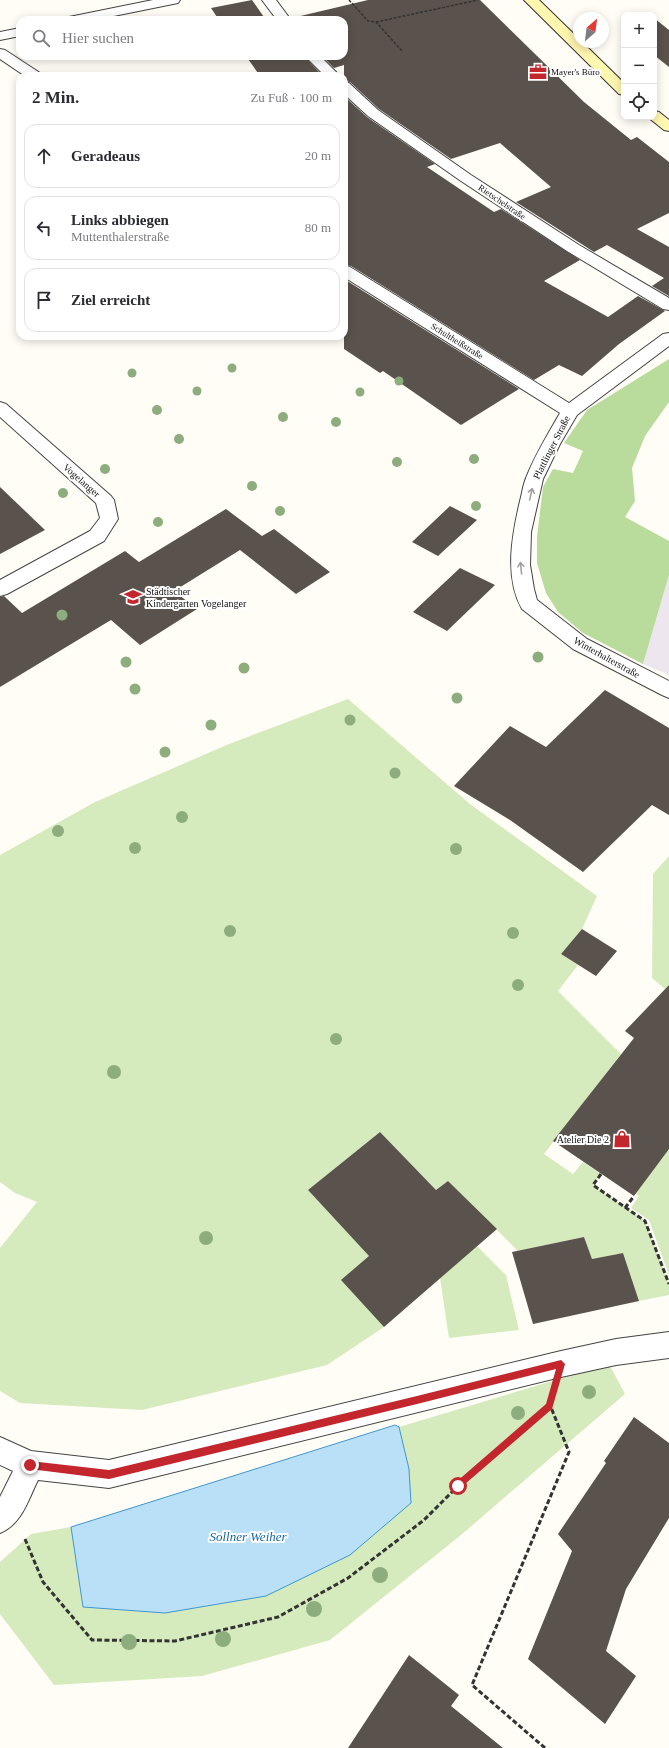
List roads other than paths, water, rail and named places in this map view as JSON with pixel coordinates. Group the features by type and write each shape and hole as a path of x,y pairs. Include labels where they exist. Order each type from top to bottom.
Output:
{"main road":[{"path":"531,0 621,88"},
{"path":"657,117 669,127"}],"street":[{"path":"94,16 173,0"},
{"path":"269,0 281,16"},
{"path":"0,36 16,33"},
{"path":"0,53 29,72"},
{"path":"316,60 329,72"},
{"name":"Rietschelstraße","path":"348,90 373,112 466,178 573,248 669,306"},
{"name":"Schultheißstraße","path":"348,272 570,411"},
{"name":"Plattlinger Straße","path":"529,604 524,589 521,565 522,532 534,479 551,444 570,411 669,338"},
{"name":"Vogelanger","path":"0,408 104,500 109,519 96,536 0,589"},
{"name":"Winterhalterstraße","path":"529,604 580,644 669,690"},
{"path":"0,1451 30,1465 109,1474 561,1364 616,1352 669,1345"},
{"path":"5,1512 30,1465"}],"water":[{"name":"Sollner Weiher","path":"395,1425 399,1427 409,1469 411,1503 350,1555 266,1596 165,1613 83,1607 71,1527"}],"place":[{"name":"Mayer's Büro","path":"538,72"},
{"name":"Städtischer Kindergarten Vogelanger","path":"133,597"},
{"name":"Atelier Die 2","path":"622,1139"}]}
